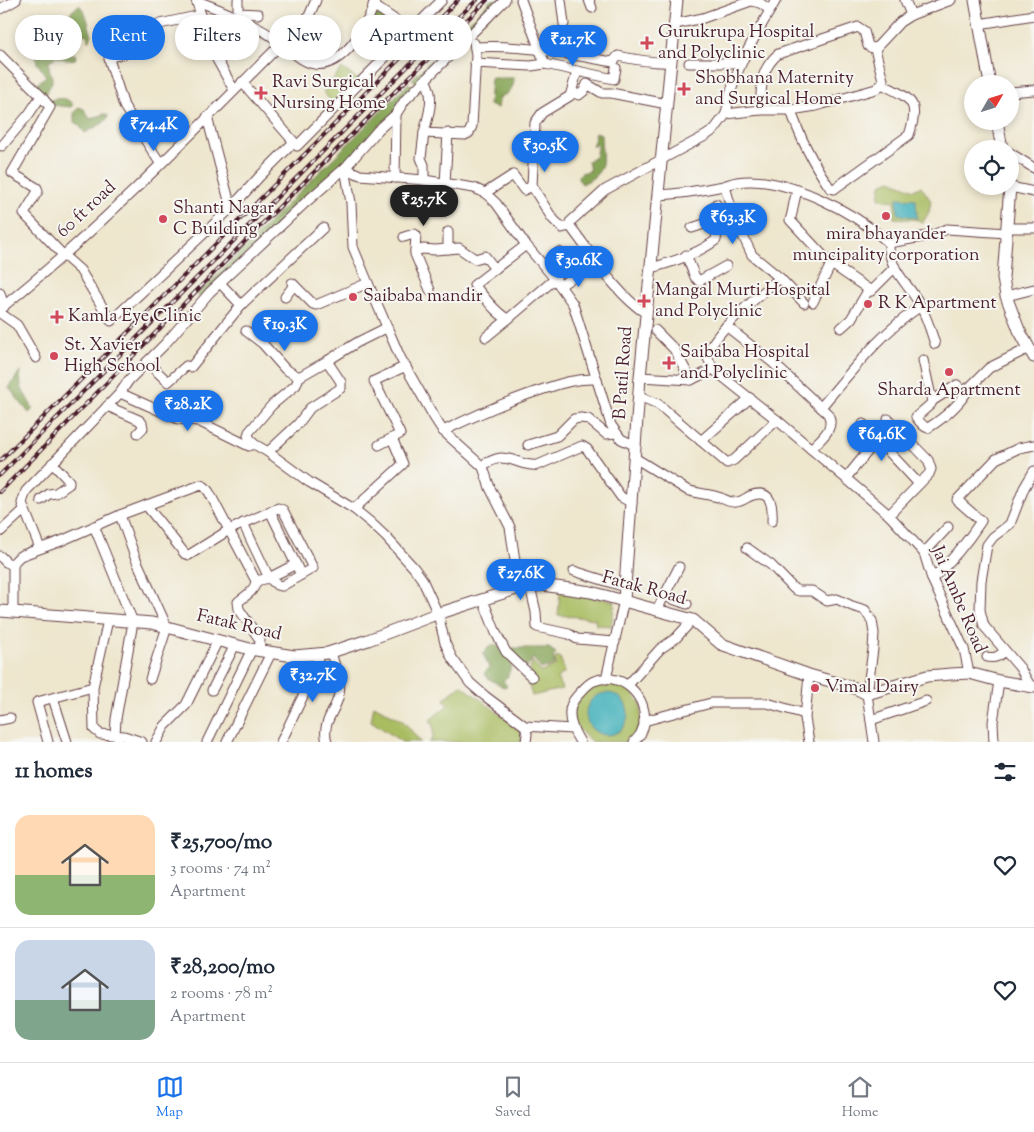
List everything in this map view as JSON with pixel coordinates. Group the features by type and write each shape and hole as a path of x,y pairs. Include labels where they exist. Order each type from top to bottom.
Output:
{"main road":[{"name":"B Patil Road","path":"624,600 640,377 677,0"},
{"path":"975,0 988,75"},
{"path":"1009,195 1003,258 1003,278 1006,296 1019,330 1032,352"},
{"name":"Fatak Road","path":"0,611 152,623 255,650 294,656 331,652 438,614 524,587 542,584 591,592 693,620 721,644 867,694"},
{"path":"867,694 927,676 969,673 1033,687"}],"street":[{"path":"0,16 2,8 15,0"},
{"path":"196,0 236,15 258,14"},
{"path":"196,0 201,15"},
{"path":"236,15 238,0"},
{"name":"60 ft road","path":"309,15 316,0"},
{"path":"427,15 442,0"},
{"path":"472,35 505,0"},
{"path":"521,0 545,64"},
{"path":"561,0 564,24"},
{"path":"570,226 570,222 604,190 714,130 726,114 740,63 776,0"},
{"path":"905,0 911,15"},
{"path":"875,49 900,22 937,2 951,0"},
{"path":"675,24 703,18 751,1 770,10"},
{"path":"341,55 361,33 374,2 391,15"},
{"path":"979,24 1034,16"},
{"path":"760,110 763,74 772,59 778,54 858,28 864,31 868,46 875,49"},
{"path":"424,133 465,135 471,130 475,63 475,47 472,41"},
{"path":"475,47 538,48 613,62 618,56 658,63 671,62"},
{"path":"726,114 760,110 791,110 816,106 876,89 882,84 883,80 875,49"},
{"path":"0,55 30,84 50,107 12,173 37,188 38,191 24,214 63,256 80,270 111,321 231,208 294,142 242,82"},
{"name":"60 ft road","path":"1,310 63,256 269,56"},
{"path":"109,60 124,106 160,163"},
{"path":"217,60 234,90"},
{"path":"305,60 319,64 336,60"},
{"path":"297,146 383,60"},
{"path":"40,548 22,503 26,491 120,393 129,380 220,283 345,168 378,130 396,114 405,100 446,60"},
{"path":"689,62 740,63"},
{"path":"475,63 532,66 545,64 614,79 616,68"},
{"path":"570,226 562,228 552,218 532,186 535,123 542,113 567,99 572,92 577,72"},
{"path":"424,180 424,164 421,158 424,133 432,98 430,87 425,80"},
{"path":"572,92 581,94 587,84 602,93 611,93 667,104"},
{"path":"791,110 797,130 813,163 830,188 834,189 909,135 915,113 911,102 882,84"},
{"path":"1019,91 1034,90"},
{"path":"2,146 29,114 41,96"},
{"path":"395,178 396,114"},
{"path":"207,117 231,208"},
{"path":"445,183 448,133"},
{"path":"1019,158 1034,168"},
{"path":"345,168 360,176 424,180 474,188 485,193 496,203 526,245 573,304 611,425 616,433 636,452 687,490 736,502 757,494 764,494 771,501 772,520"},
{"path":"345,168 352,203 353,247 386,328 400,358 443,431 482,466 490,488 510,527 516,565 536,612 537,627 569,634 577,639 615,642"},
{"path":"485,193 513,175 524,190 532,186"},
{"path":"658,195 688,193 737,182 765,183 791,187 851,214 890,243"},
{"path":"725,186 733,215 752,255 809,302 831,264"},
{"path":"1019,188 1034,192"},
{"path":"798,190 790,220 831,264 869,289"},
{"path":"692,228 707,223 716,204"},
{"path":"651,268 707,246 716,240 717,233 707,223"},
{"path":"570,226 621,293 636,307 646,313"},
{"path":"147,362 168,382 186,366 191,367 241,305 324,228"},
{"path":"890,243 933,235 947,229 1007,231 1034,228"},
{"path":"448,232 448,249"},
{"path":"404,237 416,235 415,254 430,290"},
{"path":"890,243 889,257 921,306 935,344"},
{"path":"508,319 503,317 474,285 526,245"},
{"path":"415,251 459,248 475,259 485,256 495,269"},
{"path":"558,283 559,252"},
{"path":"686,255 695,277 699,281 726,266"},
{"path":"841,328 851,319 869,289 871,290 895,267"},
{"path":"486,337 558,283 584,269"},
{"path":"640,377 691,380 713,369 707,356 709,350 726,326 780,278"},
{"path":"220,283 241,305"},
{"path":"285,297 293,284 316,305 368,283"},
{"path":"1006,296 1034,289"},
{"path":"0,293 1,310 17,325 36,358"},
{"path":"821,407 880,339 903,318 921,306"},
{"path":"726,326 772,362 828,414 831,419 829,430 811,449"},
{"path":"386,328 358,342 299,377 296,385 272,405 249,432 248,436 254,444 268,452 308,482 354,510 386,537 422,579 438,614 445,643 452,658 461,671 485,696 525,726 572,729"},
{"path":"655,330 674,349 691,380"},
{"path":"246,331 263,344 284,369 299,377"},
{"path":"970,387 962,391 957,385 932,401 916,417 928,428 959,403 970,387 988,368 1032,352"},
{"path":"923,360 932,401"},
{"path":"268,452 298,424 310,408 341,388 341,382 327,361"},
{"path":"379,445 400,434 374,382 406,366"},
{"name":"Jai Ambe Road","path":"713,369 777,420 889,515 924,553 932,579 964,649 969,673"},
{"path":"443,431 484,411 529,394 577,379 597,380"},
{"path":"120,393 178,419 198,422 249,446 254,444"},
{"path":"639,396 658,404 723,461 730,462 734,460 777,420"},
{"path":"701,441 750,398"},
{"path":"107,406 139,420 142,423 142,428 138,433"},
{"path":"528,445 557,436 574,419 581,418 588,420 606,434 616,433"},
{"path":"888,419 930,464 929,474 889,515"},
{"path":"863,424 919,484"},
{"path":"354,510 403,464 392,438"},
{"path":"846,478 877,440"},
{"path":"932,579 967,544 981,521 957,500 996,459 1019,448 1034,445"},
{"path":"482,466 501,458 532,466 538,465 582,446 587,448 621,497 632,503"},
{"path":"42,500 49,494 56,493 69,484 69,481 52,464"},
{"path":"1033,687 1020,668 992,637 981,619 980,610 981,581 987,545 993,537 1010,524 1024,488 1034,471"},
{"path":"14,612 13,565 20,556 62,541 146,505 201,485 205,487 256,581 255,586 238,602 239,609 260,640 207,742"},
{"path":"146,505 185,554 189,554 229,530 244,523 270,511 278,508 283,510 313,568 282,586 277,585 269,578 244,523"},
{"path":"0,532 24,510"},
{"path":"270,511 301,575"},
{"path":"120,515 134,557 167,627 150,679"},
{"path":"94,526 133,622 116,719 115,735"},
{"path":"924,553 948,527"},
{"path":"747,548 771,566 799,592 812,591 827,601 837,598 865,610 869,614 874,633 867,694 874,742"},
{"path":"0,556 6,562 13,565"},
{"path":"256,581 269,578 296,564"},
{"path":"656,610 679,567"},
{"path":"574,571 625,587"},
{"path":"664,596 687,604"},
{"path":"483,600 506,652 532,677"},
{"path":"606,679 624,600"},
{"path":"108,620 93,687 94,729 100,734 115,735 142,742"},
{"path":"628,685 660,648 676,638 686,626"},
{"path":"156,742 165,726 186,705 218,640"},
{"path":"212,690 235,645"},
{"path":"987,657 997,657 1005,651"},
{"path":"327,742 327,722 340,693 331,652"},
{"path":"227,742 271,653"},
{"path":"281,742 314,671 319,654"},
{"path":"808,675 805,714 809,742"},
{"path":"580,742 572,729 570,711 574,699 593,681 606,679 619,680 628,685 638,695 644,707 644,721 641,733 634,742"},
{"path":"994,742 993,722 999,681"},
{"path":"48,742 37,702 93,687"},
{"path":"53,698 66,742"},
{"path":"871,720 926,701"},
{"path":"644,721 711,703 767,703 805,714"},
{"path":"0,720 10,718"},
{"path":"525,726 526,742"}],"green space":[{"path":"491,0 505,0 472,32 472,19"},
{"path":"79,5 86,16 92,35 89,41 86,34 82,35 82,15 68,15"},
{"path":"379,10 386,15 373,15"},
{"path":"37,60 51,60 49,68 52,81 46,96 50,100 66,99 73,105 71,107 51,105 35,86 46,76"},
{"path":"431,60 443,60 418,84 412,79"},
{"path":"342,68 361,82 336,107 323,92"},
{"path":"491,78 514,78 509,92 500,97 497,108 489,105"},
{"path":"409,83 416,90 350,159 200,299 197,293 204,289"},
{"path":"79,107 84,109 90,119 104,114 108,115 107,119 85,133 74,122 74,113"},
{"path":"596,132 601,134 602,164 597,174 582,184 578,176 581,173 590,171 588,161 595,157 598,144 592,146"},
{"path":"552,137 552,155 535,158 535,139"},
{"path":"891,180 914,190 921,186 931,201 929,212 922,224 919,220 894,218 895,201 879,199 881,184"},
{"path":"20,371 21,387 33,409 29,413 9,388"},
{"path":"560,592 615,601 611,626 596,625 595,619 558,615"},
{"path":"496,645 513,662 507,678 503,681 507,686 503,687 484,673 489,668 483,653 490,646"},
{"path":"512,648 549,648 556,653 553,657 555,664 541,669 533,658 527,667 506,650"},
{"path":"560,657 565,672 557,678 562,689 532,696 528,683 532,661 541,672 556,665 555,658"},
{"path":"607,680 628,687 641,704 641,726 630,742 592,742 579,730 573,720 573,708 586,688"},
{"path":"461,685 522,732 521,742 429,742 433,738 433,725 430,720 448,705 444,699"},
{"path":"374,705 403,721 421,742 402,742 371,721"}],"water":[{"path":"897,198 916,199 917,218 898,214"},
{"path":"603,693 611,693 622,699 628,714 622,729 611,735 603,735 592,729 586,718 586,710 592,699"}],"railway":[{"path":"0,461 458,0"},
{"path":"0,475 443,31 477,0"},
{"path":"0,492 257,229 487,0"}],"place":[{"name":"Gurukrupa Hospital and Polyclinic","path":"647,43"},
{"name":"Shobhana Maternity and Surgical Home","path":"684,89"},
{"name":"Ravi Surgical Nursing Home","path":"261,93"},
{"name":"mira bhayander muncipality corporation","path":"886,216"},
{"name":"Shanti Nagar C Building","path":"163,219"},
{"name":"Saibaba mandir","path":"353,297"},
{"name":"Mangal Murti Hospital and Polyclinic","path":"644,301"},
{"name":"R K Apartment","path":"868,304"},
{"name":"Kamla Eye Clinic","path":"57,317"},
{"name":"St. Xavier High School","path":"54,356"},
{"name":"Saibaba Hospital and Polyclinic","path":"669,363"},
{"name":"Sharda Apartment","path":"949,372"},
{"name":"Vimal Dairy","path":"815,688"}]}
